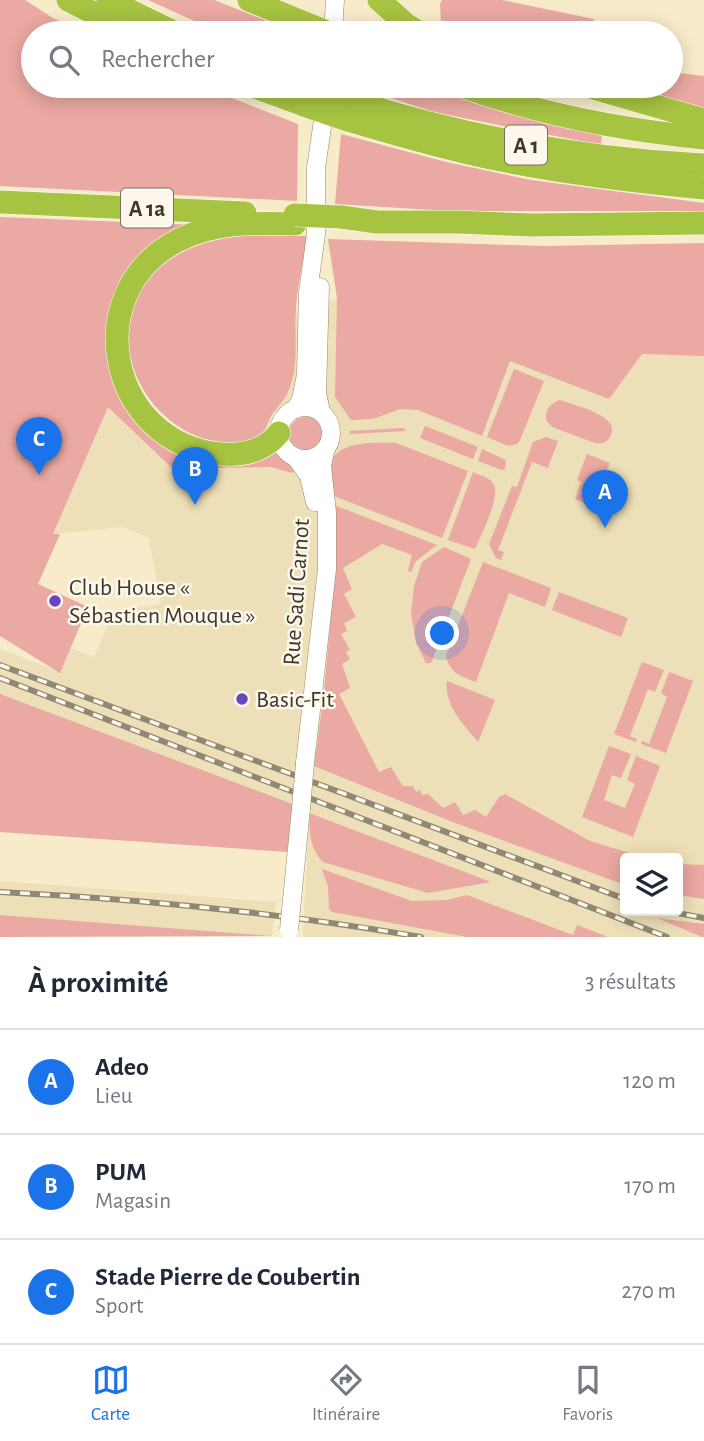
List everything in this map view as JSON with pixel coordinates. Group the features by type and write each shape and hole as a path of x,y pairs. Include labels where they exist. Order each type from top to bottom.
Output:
{"highway":[{"path":"68,0 109,21"},
{"path":"108,0 151,21"},
{"path":"249,0 300,21"},
{"path":"379,0 403,21"},
{"name":"A 1","path":"314,98 456,150 530,166 704,188"},
{"path":"497,98 570,117 633,129 704,138"},
{"path":"628,98 704,120"},
{"name":"A 1","path":"350,111 436,125 551,149 635,160 704,165"},
{"name":"A 1a","path":"0,202 341,222 458,222 555,226 704,223"},
{"path":"279,433 261,448 230,454 197,450 166,435 143,413 125,384 119,360 117,326 123,302 135,278 152,258 173,243 197,232 225,226 295,220"}],"main road":[{"path":"322,0 329,21"},
{"path":"333,21 335,0"},
{"path":"321,412 317,393 320,266 316,234 316,168 327,98"},
{"path":"296,409 306,375 308,292 316,234"},
{"path":"309,407 321,412 332,430 325,451 311,459 296,458 283,448 279,433 282,420 296,409 309,407"},
{"name":"Rue Sadi Carnot","path":"289,934 327,569 327,513 322,467 325,451"},
{"name":"Rue Sadi Carnot","path":"296,458 311,480 316,504 312,695"}],"shaded area":[{"path":"0,0 25,0 60,21 21,21 21,98 232,98 298,124 297,201 0,186"},
{"path":"148,0 214,0 267,21 194,21"},
{"path":"442,0 502,0 594,19 441,21"},
{"path":"683,73 704,76 704,110 660,98 683,98"},
{"path":"391,98 468,98 602,135 601,145 433,112"},
{"path":"341,134 446,162 531,180 704,203 704,211 449,211 335,204"},
{"path":"0,217 199,225 144,256 111,356 164,441 270,450 297,468 292,473 271,467 173,469 108,407 53,534 60,534 38,584 88,607 60,673 0,636"},
{"path":"255,235 307,236 297,301 294,374 284,400 261,436 242,443 217,442 186,431 164,415 146,394 134,370 129,344 130,318 139,293 167,261 203,244"},
{"path":"328,239 544,246 704,243 704,356 642,354 609,399 510,361 482,436 418,410 400,409 373,419 351,420 335,397 337,298"},
{"path":"704,279 704,937 303,937 314,766 300,761 295,805 0,698 0,649 60,672 71,648 94,657 114,611 161,604 149,538 124,527 53,534 108,406 173,469 271,466 265,430 292,382 296,311 337,298"},
{"path":"514,369 544,381 520,440 517,444 508,446 487,437"},
{"path":"560,400 604,417 610,423 610,437 604,443 595,443 552,427 546,420 547,413 551,405"},
{"path":"306,417 318,422 323,434 318,446 306,451 294,446 289,434 294,422"},
{"path":"425,426 478,447 473,459 420,438"},
{"path":"403,428 406,431 350,434 350,431"},
{"path":"546,437 558,441 548,468 532,462 498,550 504,552 501,560 496,558 489,544 512,486 517,487 533,442"},
{"path":"396,443 468,471 442,538 334,496 329,474 336,454 354,445"},
{"path":"482,449 506,460 505,469 478,461"},
{"path":"587,454 610,463 593,507 575,499 581,482 577,480"},
{"path":"473,472 486,477 495,488 490,515 475,549 448,540"},
{"path":"334,505 437,545 416,561 411,572 408,571 412,555 382,544 343,568 352,589 344,594 356,617 344,623 347,631 341,634 350,650 346,652 350,659 342,664 350,688 339,694 379,772 391,767 403,786 413,786 416,792 420,790 422,795 428,794 443,808 455,802 463,815 475,810 486,817 499,797 505,794 590,841 630,853 620,853 620,883 450,821 314,766 323,701 333,570"},
{"path":"444,547 471,559 431,663 426,663 416,643 411,614 414,586 422,562"},
{"path":"483,562 551,588 545,607 509,593 476,682 456,673 446,656"},
{"path":"559,592 628,618 621,637 552,610"},
{"path":"642,662 664,670 655,692 648,689 630,736 637,739 636,742 614,734"},
{"path":"669,672 693,681 666,753 641,744 642,741 649,744 667,697 661,693"},
{"path":"447,681 495,700 478,742 452,707"},
{"path":"0,694 295,805 287,852 0,832"},
{"path":"609,746 631,754 621,778 612,775 604,800 625,808 635,784 627,780 636,756 660,766 633,837 582,817"},
{"path":"309,813 491,882 428,893 323,862 313,845"},
{"path":"683,864 704,865 704,899 683,896"},
{"path":"322,869 412,901 447,900 467,895 573,935 577,925 608,937 467,937 332,912 329,909 328,886"},
{"path":"0,881 276,902 272,936 0,915"},
{"path":"0,915 272,936 0,937"},
{"path":"657,918 704,924 704,937 702,937"}],"railway":[{"path":"0,665 620,897"},
{"path":"0,678 667,937"},
{"path":"0,892 211,908 421,937"},
{"path":"683,914 704,918"}],"place":[{"name":"Stade Pierre de Coubertin","path":"39,475"},
{"name":"PUM","path":"195,505"},
{"name":"Adeo","path":"605,528"},
{"name":"Club House « Sébastien Mouque »","path":"55,601"},
{"name":"Basic-Fit","path":"242,699"}]}
